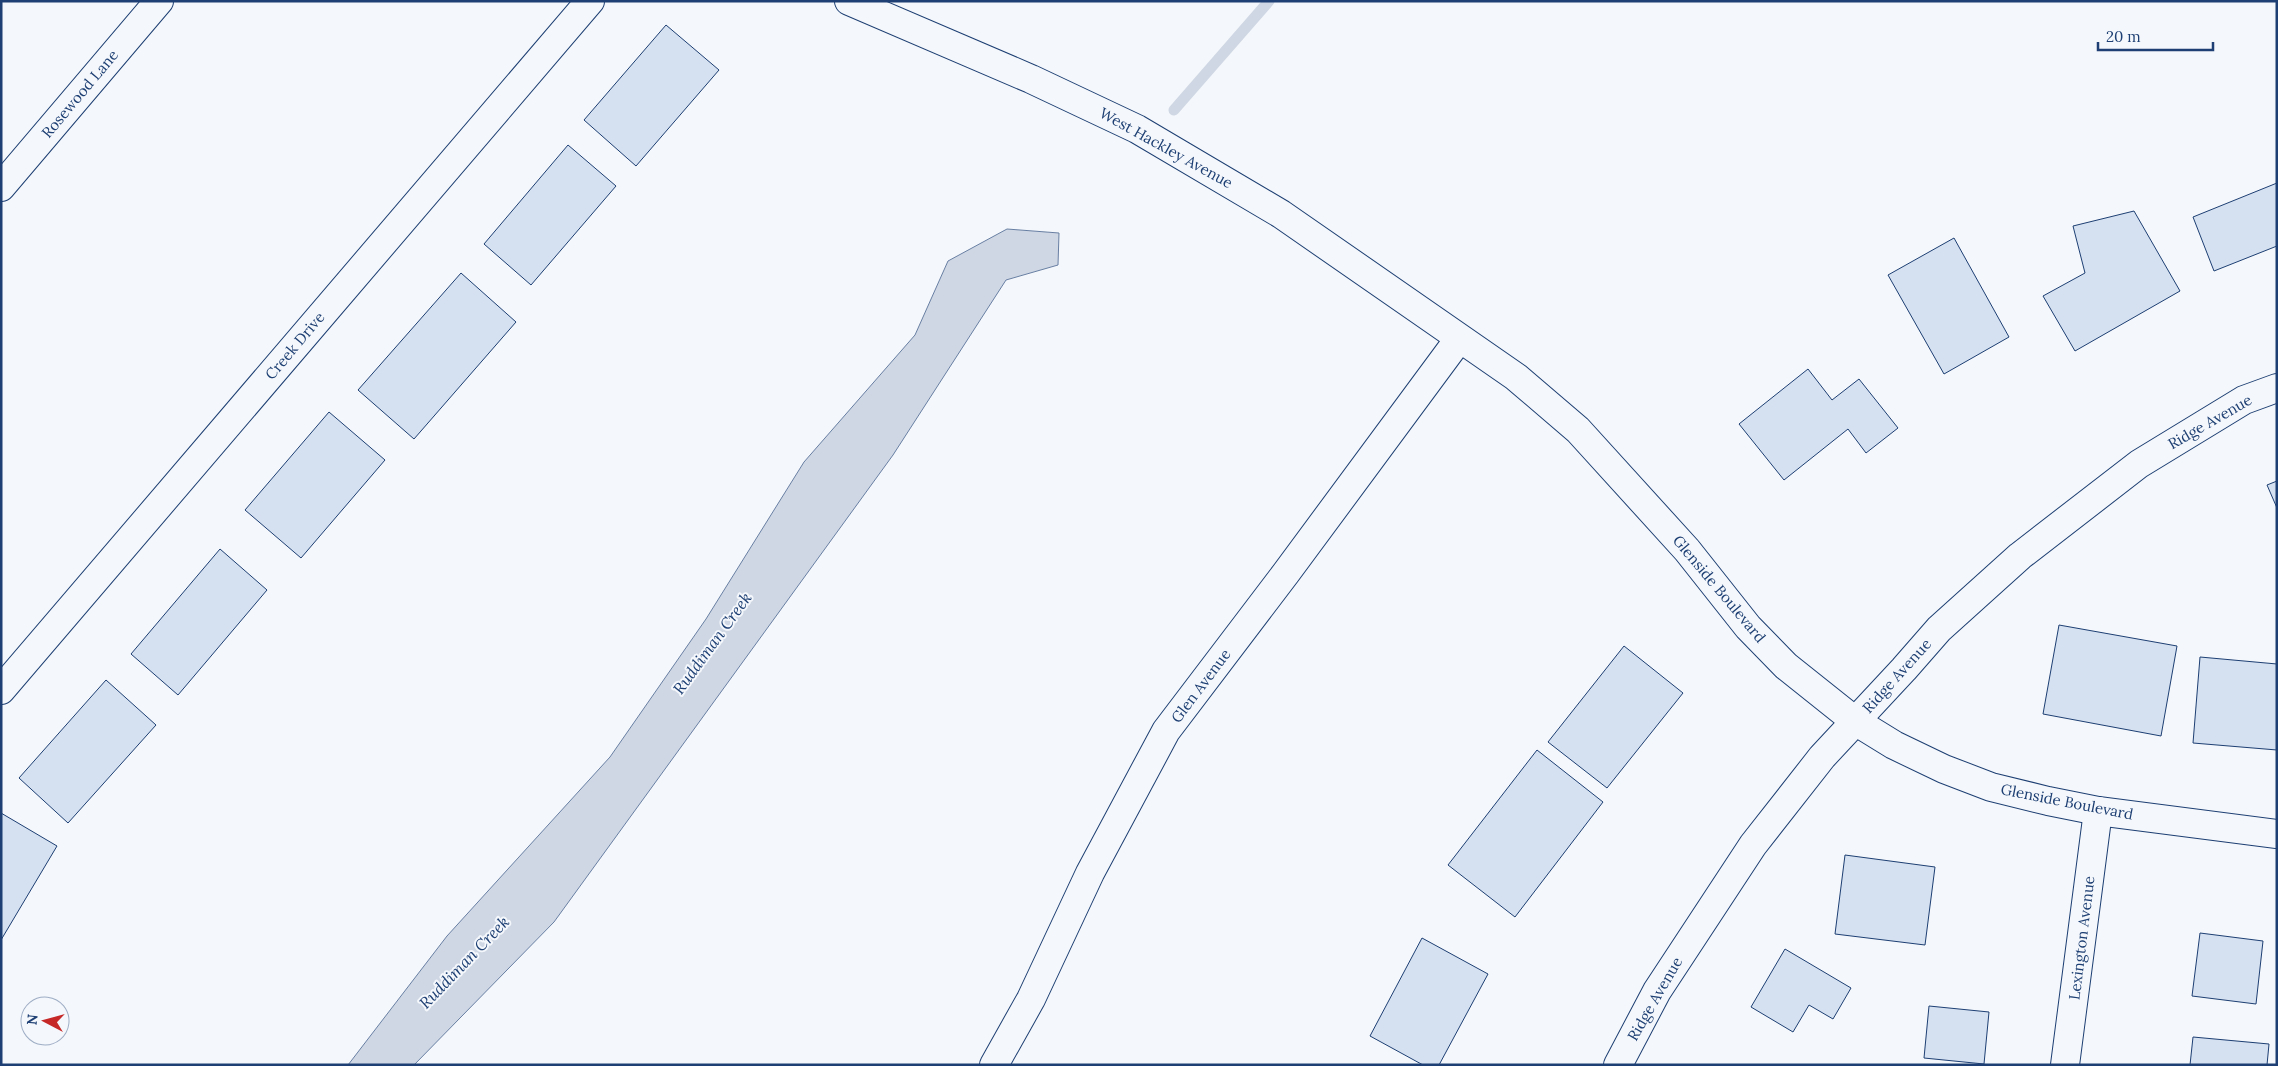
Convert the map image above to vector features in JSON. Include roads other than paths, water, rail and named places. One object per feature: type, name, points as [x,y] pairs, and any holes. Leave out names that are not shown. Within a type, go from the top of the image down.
[{"type":"street","name":"Rosewood Lane","points":[[1,187],[158,1]]},
{"type":"street","name":"Creek Drive","points":[[1,690],[590,1]]},
{"type":"street","name":"West Hackley Avenue","points":[[848,1],[1031,79],[1137,129],[1281,214],[1459,339]]},
{"type":"street","name":"Glenside Boulevard","points":[[1459,339],[1516,377],[1578,430],[1687,550],[1748,628],[1786,666],[1855,721],[1894,745],[1944,769],[1991,787],[2098,811],[2277,834]]},
{"type":"street","name":"Glen Avenue","points":[[994,1065],[1031,999],[1090,873],[1166,731],[1286,573],[1459,339]]},
{"type":"street","name":"Ridge Avenue","points":[[1618,1065],[1657,991],[1753,845],[1822,757],[1939,629],[2020,556],[2139,464],[2244,400],[2277,388]]},
{"type":"street","name":"Lexington Avenue","points":[[2065,1065],[2098,811]]},
{"type":"water","points":[[1007,229],[1059,233],[1058,265],[1006,280],[893,455],[554,922],[414,1065],[348,1065],[447,936],[610,757],[706,619],[804,462],[915,335],[948,261]]},
{"type":"waterway","name":"Ruddiman Creek","points":[[1174,110],[1269,1]]}]
